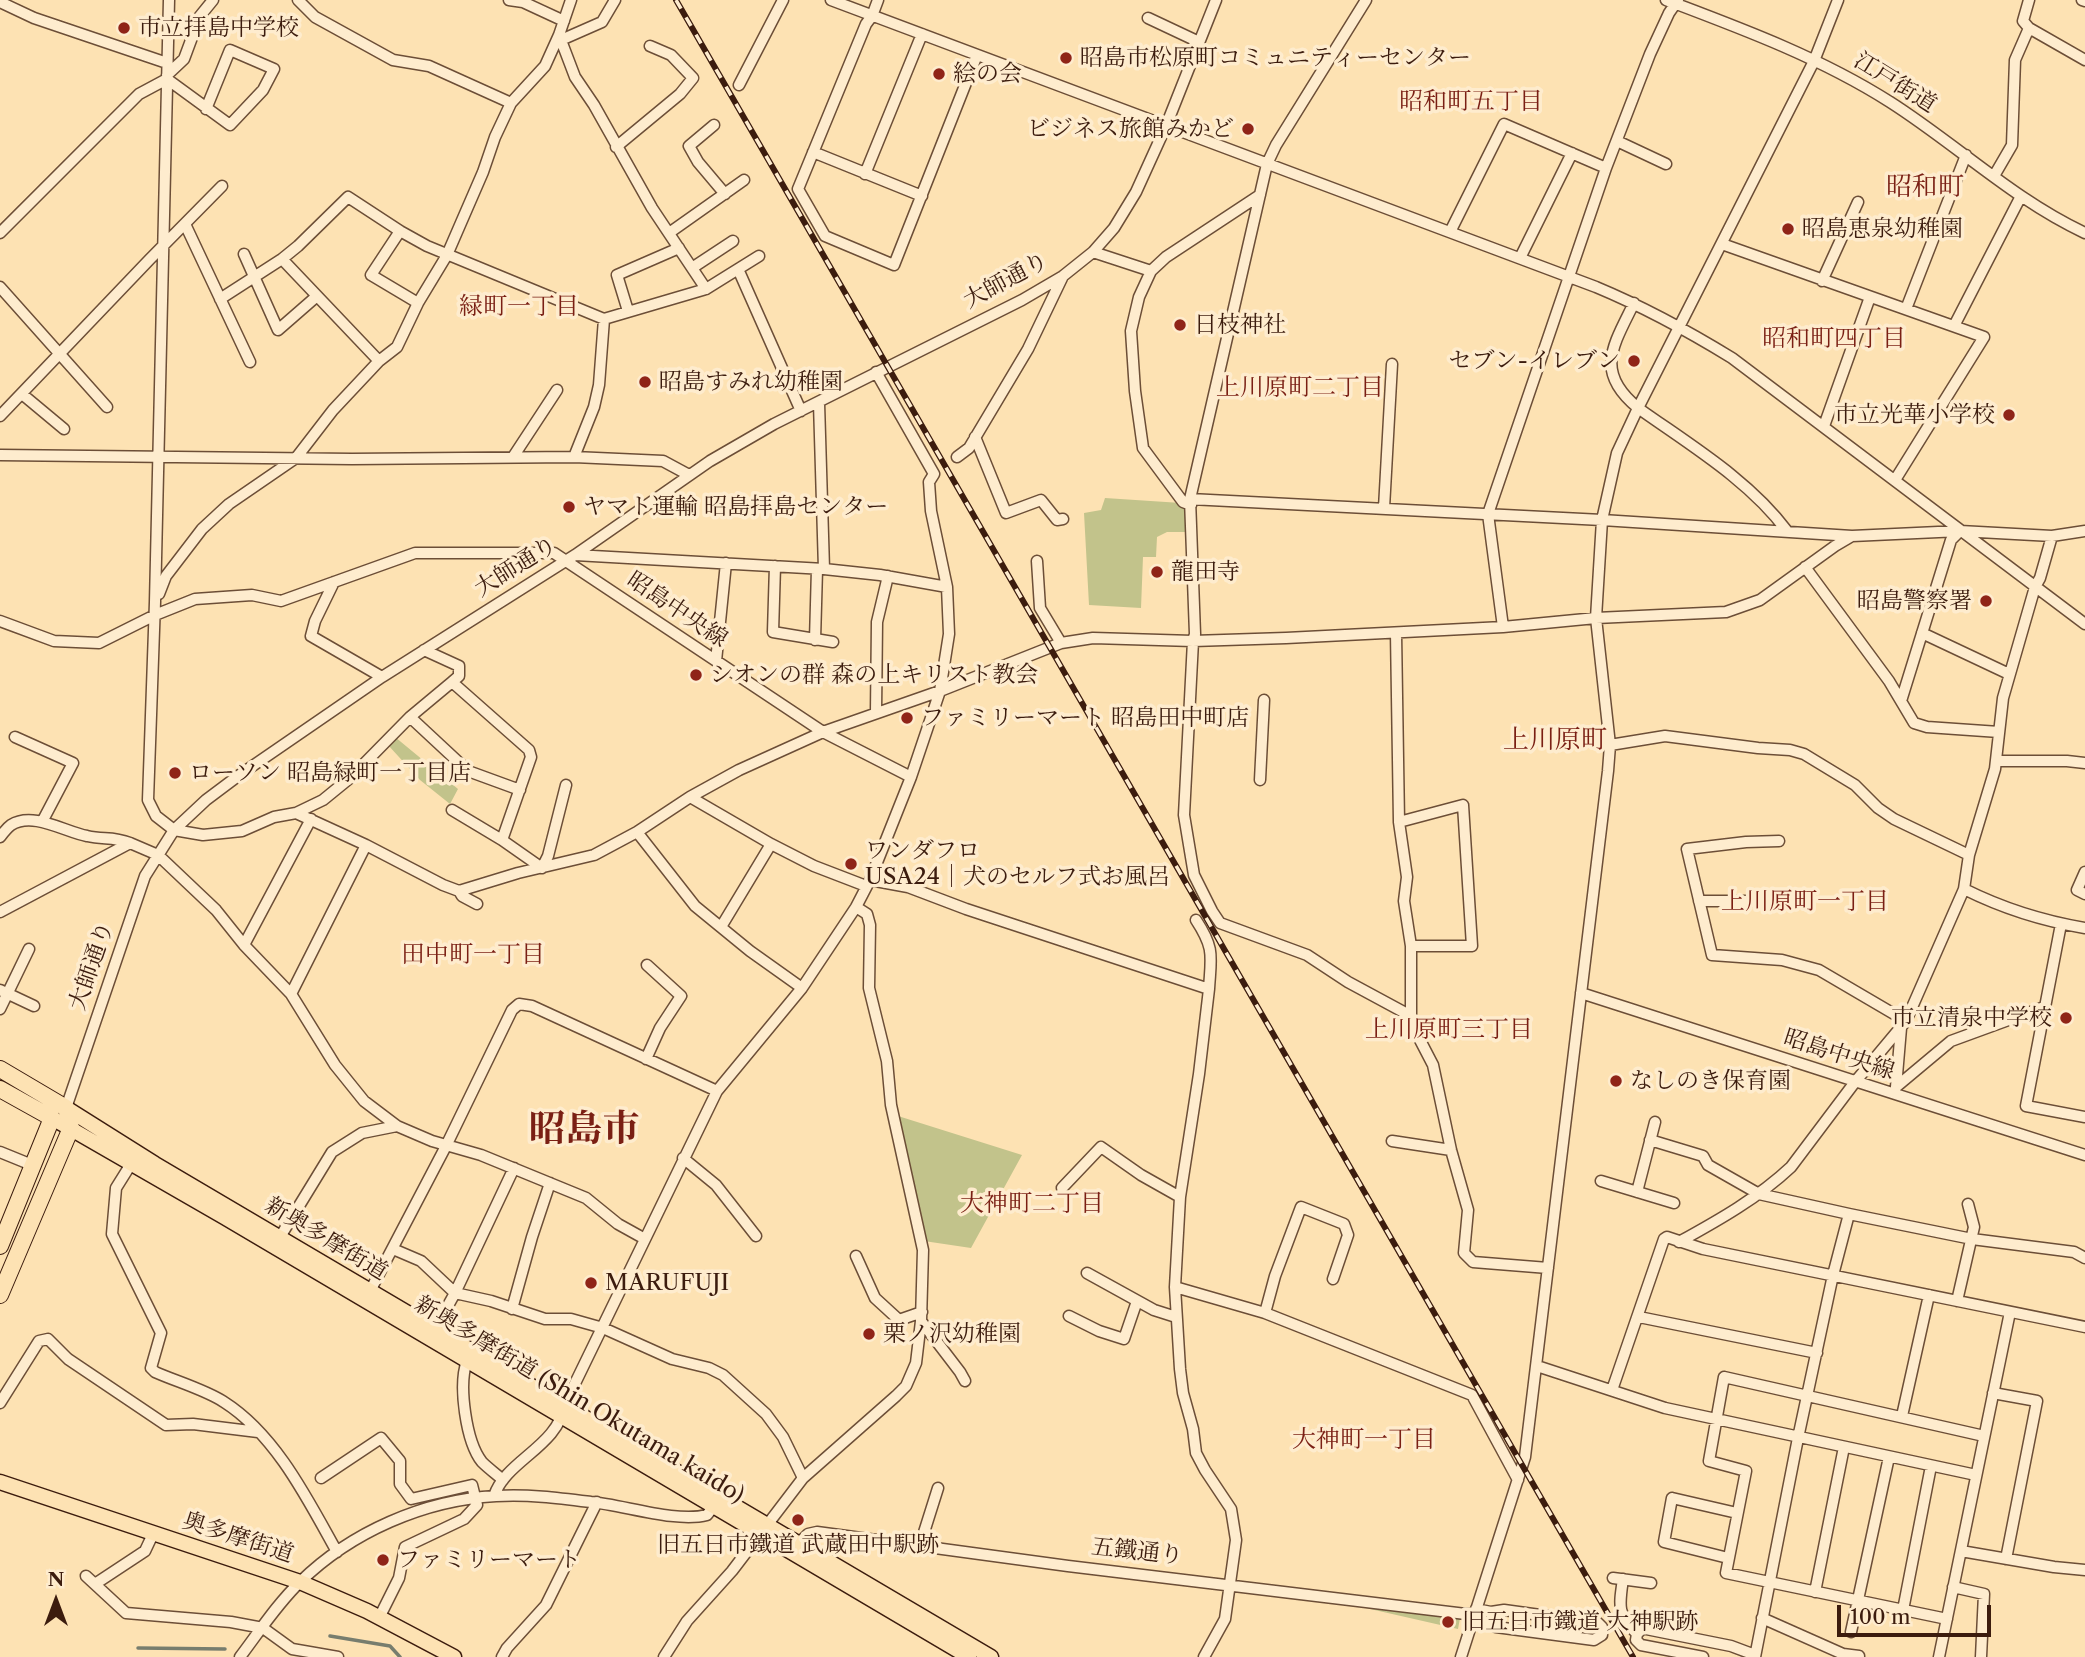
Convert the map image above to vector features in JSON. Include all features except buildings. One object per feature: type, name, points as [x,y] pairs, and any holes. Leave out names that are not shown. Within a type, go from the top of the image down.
[{"type":"highway","points":[[0,1069],[66,1108],[71,1128],[0,1295]]},
{"type":"highway","points":[[0,1088],[52,1118]]},
{"type":"highway","points":[[0,1246],[52,1118],[66,1108]]},
{"type":"main road","name":"新奥多摩街道","points":[[66,1108],[280,1237],[368,1296],[435,1329],[564,1411]]},
{"type":"main road","points":[[52,1118],[131,1164]]},
{"type":"main road","name":"新奥多摩街道 (Shin Okutama kaido)","points":[[131,1164],[368,1296],[467,1361],[564,1411],[764,1529],[969,1657]]},
{"type":"main road","name":"新奥多摩街道 (Shin Okutama kaido)","points":[[564,1411],[714,1506],[799,1543],[991,1657]]},
{"type":"main road","name":"奥多摩街道","points":[[0,1482],[300,1582],[353,1604],[433,1651],[454,1657]]},
{"type":"street","points":[[169,0],[155,615],[148,800],[156,816],[174,830],[203,835],[242,831],[274,817],[296,813],[323,800],[350,778],[410,717],[459,676],[459,666],[424,650]]},
{"type":"street","points":[[0,233],[139,94],[167,77],[184,59],[200,16],[213,0]]},
{"type":"street","points":[[298,0],[315,17],[393,60],[429,66],[512,103]]},
{"type":"street","points":[[509,0],[523,2],[564,22]]},
{"type":"street","points":[[155,602],[166,576],[202,529],[229,504],[296,458],[334,410],[379,361],[397,347],[418,303],[447,255],[495,137],[512,103],[545,66],[560,38],[571,0]]},
{"type":"street","points":[[560,38],[602,22],[615,0]]},
{"type":"street","points":[[739,85],[783,0]]},
{"type":"street","points":[[831,0],[1634,303],[1732,358],[2085,624]]},
{"type":"street","points":[[878,0],[797,189],[825,236],[894,265],[977,55]]},
{"type":"street","name":"大師通り","points":[[66,1108],[145,876],[174,830],[206,800],[238,776],[382,677],[570,558],[690,475],[774,424],[1022,300],[1063,276],[1093,252],[1114,228],[1136,192],[1166,126],[1216,0]]},
{"type":"street","points":[[1366,0],[1267,164],[1191,502],[1195,634],[1184,816],[1194,876],[1220,923],[1307,955],[1348,982],[1411,1016]]},
{"type":"street","points":[[1461,1657],[1525,1457],[1537,1366],[1610,745],[1596,618],[1602,520],[1617,453],[1814,61],[1838,0]]},
{"type":"street","points":[[2029,0],[2023,21],[2029,28],[2085,60]]},
{"type":"street","points":[[1503,627],[1488,514],[1567,276],[1606,168],[1673,1]]},
{"type":"street","name":"江戸街道","points":[[1673,1],[1814,61],[1891,103],[2021,196],[2085,233]]},
{"type":"street","points":[[0,2],[34,18],[167,63]]},
{"type":"street","points":[[1149,18],[1199,43]]},
{"type":"street","points":[[1994,176],[2012,145],[2015,60],[2029,28]]},
{"type":"street","points":[[865,174],[922,34]]},
{"type":"street","points":[[560,38],[575,77],[706,289]]},
{"type":"street","points":[[616,147],[680,94],[693,78],[671,55],[650,46]]},
{"type":"street","points":[[167,77],[206,109],[230,125],[263,90],[274,69],[230,50],[206,109]]},
{"type":"street","points":[[1450,232],[1504,124],[1606,168]]},
{"type":"street","points":[[714,125],[689,146],[698,162],[724,194]]},
{"type":"street","points":[[1617,141],[1666,164]]},
{"type":"street","points":[[813,152],[922,196]]},
{"type":"street","points":[[1520,258],[1572,153]]},
{"type":"street","points":[[1906,309],[1966,155]]},
{"type":"street","points":[[669,233],[744,180]]},
{"type":"street","points":[[0,416],[222,186]]},
{"type":"street","points":[[1260,195],[1166,257],[1151,271],[1139,297],[1131,331],[1135,391],[1143,448],[1183,502],[1384,508],[1852,536],[1960,531],[2052,536],[2085,531]]},
{"type":"street","points":[[1954,326],[2021,196]]},
{"type":"street","points":[[220,299],[282,259],[348,197],[400,231],[447,255],[604,319],[706,289],[759,256]]},
{"type":"street","points":[[1822,281],[1858,202]]},
{"type":"street","points":[[185,224],[250,362]]},
{"type":"street","points":[[400,231],[372,275],[418,303]]},
{"type":"street","points":[[692,268],[733,241]]},
{"type":"street","points":[[1722,244],[1984,337],[1895,480]]},
{"type":"street","points":[[628,311],[617,275],[679,248]]},
{"type":"street","points":[[1093,252],[1151,271]]},
{"type":"street","points":[[243,254],[278,330],[317,296]]},
{"type":"street","points":[[282,259],[379,361]]},
{"type":"street","points":[[738,269],[801,411]]},
{"type":"street","points":[[957,457],[975,438],[1028,349],[1063,276]]},
{"type":"street","points":[[0,288],[107,407]]},
{"type":"street","points":[[1824,426],[1870,297]]},
{"type":"street","points":[[1634,303],[1610,361],[1610,371],[1615,382],[1638,408],[1735,478],[1763,503],[1787,531]]},
{"type":"street","points":[[574,457],[594,407],[599,386],[604,319]]},
{"type":"street","points":[[1384,508],[1392,364]]},
{"type":"street","points":[[494,1496],[498,1485],[544,1441],[564,1411],[717,1091],[802,988],[856,907],[911,777],[940,691],[949,634],[947,587],[931,511],[929,482],[933,474],[876,372]]},
{"type":"street","points":[[513,457],[557,390]]},
{"type":"street","points":[[22,394],[64,429]]},
{"type":"street","points":[[815,640],[820,569],[820,403]]},
{"type":"street","points":[[975,438],[1006,513],[1041,500],[1057,520],[1063,519]]},
{"type":"street","points":[[0,455],[574,457],[663,461],[690,475]]},
{"type":"street","points":[[1901,701],[1951,540],[1960,531]]},
{"type":"street","points":[[296,813],[459,891],[518,873],[594,855],[739,770],[823,732],[940,691],[1061,643],[1093,638],[1193,641],[1396,633],[1596,618],[1726,612],[1760,600],[1852,536]]},
{"type":"street","points":[[2044,1007],[1951,1041],[1896,1087],[1904,1025],[1964,889],[1969,855],[1996,761],[2003,698],[2052,536]]},
{"type":"street","points":[[0,622],[54,641],[99,643],[155,615],[195,599],[252,595],[281,601],[415,553],[540,552],[570,558],[775,566],[888,576],[947,587]]},
{"type":"street","name":"昭島中央線","points":[[570,558],[716,661],[823,732],[911,777]]},
{"type":"street","points":[[1037,561],[1040,608],[1061,643]]},
{"type":"street","points":[[716,661],[726,564]]},
{"type":"street","points":[[775,566],[773,632],[833,642]]},
{"type":"street","points":[[1805,567],[1889,681],[1914,723],[1927,727],[1999,732]]},
{"type":"street","points":[[877,712],[877,622],[888,576]]},
{"type":"street","points":[[334,582],[315,621],[311,636],[382,677]]},
{"type":"street","points":[[1396,633],[1399,822],[1407,877],[1404,901],[1411,946],[1411,1016],[1433,1065],[1451,1150],[1468,1210],[1464,1253],[1473,1262],[1548,1268]]},
{"type":"street","points":[[1922,633],[2009,674]]},
{"type":"street","points":[[452,682],[529,750],[531,757],[502,840]]},
{"type":"street","points":[[1260,780],[1265,705]]},
{"type":"street","points":[[410,717],[468,771],[520,790]]},
{"type":"street","points":[[1610,745],[1665,736],[1790,750],[1804,754],[1855,785],[1878,808],[1894,819],[1969,855]]},
{"type":"street","points":[[15,737],[73,763],[42,822]]},
{"type":"street","points":[[1996,761],[2085,763]]},
{"type":"street","points":[[542,868],[548,856],[566,785]]},
{"type":"street","points":[[690,797],[814,866],[868,883],[908,887],[966,909],[1209,989]]},
{"type":"street","points":[[1399,822],[1463,805],[1472,946],[1411,946]]},
{"type":"street","points":[[452,810],[542,868]]},
{"type":"street","points":[[244,945],[311,819]]},
{"type":"street","points":[[0,837],[13,824],[42,822],[89,837],[116,838],[158,855],[216,910],[244,945],[291,995],[335,1065],[364,1101],[397,1126],[446,1146],[481,1155],[586,1198],[618,1224],[645,1240]]},
{"type":"street","points":[[637,832],[695,906],[802,988]]},
{"type":"street","points":[[1779,841],[1688,849],[1712,955],[1782,960],[1819,970],[1904,1025]]},
{"type":"street","points":[[0,912],[130,843]]},
{"type":"street","points":[[721,928],[771,844]]},
{"type":"street","points":[[291,995],[366,845]]},
{"type":"street","points":[[2085,872],[2077,890],[2085,894]]},
{"type":"street","points":[[1964,889],[1991,903],[2085,928]]},
{"type":"street","points":[[459,891],[462,896],[477,904]]},
{"type":"street","points":[[1699,901],[1783,901]]},
{"type":"street","points":[[664,1657],[687,1620],[732,1571],[803,1478],[906,1386],[916,1363],[922,1316],[923,1250],[891,1105],[887,1061],[869,988],[870,925],[867,914],[856,907]]},
{"type":"street","points":[[1196,920],[1212,950],[1199,1074],[1180,1197],[1176,1317],[1183,1393],[1193,1429],[1196,1453],[1231,1508],[1236,1540],[1225,1619],[1204,1657]]},
{"type":"street","points":[[2061,923],[2026,1106],[2085,1117]]},
{"type":"street","points":[[0,1009],[4,992],[29,949]]},
{"type":"street","points":[[646,1059],[660,1028],[681,996],[647,965]]},
{"type":"street","points":[[4,992],[34,1006]]},
{"type":"street","name":"昭島中央線","points":[[1581,993],[2085,1155]]},
{"type":"street","points":[[368,1296],[446,1146],[512,1010],[519,1004],[532,1006],[717,1091]]},
{"type":"street","points":[[1679,1242],[1739,1208],[1791,1167],[1855,1082],[1904,1025]]},
{"type":"street","points":[[1637,1192],[1655,1122]]},
{"type":"street","points":[[280,1237],[332,1152],[362,1133],[397,1126]]},
{"type":"street","points":[[1650,1140],[1703,1156],[1708,1166],[1759,1194],[1972,1239],[2074,1252],[2085,1258]]},
{"type":"street","points":[[1392,1141],[1451,1150]]},
{"type":"street","points":[[1062,1188],[1101,1147],[1141,1175],[1180,1197]]},
{"type":"street","points":[[0,1152],[32,1165]]},
{"type":"street","points":[[683,1158],[716,1185],[756,1236]]},
{"type":"street","points":[[131,1164],[116,1188],[112,1234],[161,1333],[151,1368],[155,1373],[223,1401],[258,1432],[299,1485],[337,1552]]},
{"type":"street","points":[[435,1329],[514,1168]]},
{"type":"street","points":[[1601,1181],[1674,1203]]},
{"type":"street","points":[[512,1309],[550,1183]]},
{"type":"street","points":[[1956,1301],[1974,1227],[1968,1204]]},
{"type":"street","points":[[1265,1313],[1275,1276],[1301,1207],[1344,1224],[1348,1235],[1333,1279]]},
{"type":"street","points":[[1703,1657],[1641,1645],[1636,1640],[1637,1634],[1646,1629],[1731,1646],[1755,1656],[1807,1395],[1849,1214]]},
{"type":"street","points":[[1612,1390],[1664,1239],[1669,1237],[1703,1249],[2085,1328]]},
{"type":"street","points":[[393,1248],[421,1261],[455,1293],[491,1301],[545,1319],[571,1319],[603,1328],[672,1359],[709,1368],[723,1375],[750,1398],[777,1428],[803,1478]]},
{"type":"street","points":[[856,1255],[875,1298],[900,1320],[922,1316]]},
{"type":"street","points":[[1087,1273],[1154,1310],[1176,1317]]},
{"type":"street","points":[[1175,1287],[1265,1313],[1472,1395],[1518,1480]]},
{"type":"street","points":[[1902,1416],[1929,1295]]},
{"type":"street","points":[[1069,1316],[1099,1331],[1124,1339],[1137,1301]]},
{"type":"street","points":[[1939,1657],[2010,1312]]},
{"type":"street","points":[[922,1316],[965,1381]]},
{"type":"street","points":[[1639,1317],[1816,1353]]},
{"type":"street","points":[[0,1403],[39,1340],[48,1339],[68,1359],[166,1425],[193,1424],[258,1432]]},
{"type":"street","points":[[467,1361],[463,1372],[462,1391],[472,1441],[481,1461],[503,1480]]},
{"type":"street","points":[[1537,1366],[1665,1408],[1976,1475]]},
{"type":"street","points":[[1947,1619],[1726,1573],[1746,1471],[1709,1461],[1724,1377],[1984,1436]]},
{"type":"street","points":[[1993,1393],[2037,1401],[2006,1559]]},
{"type":"street","points":[[321,1478],[381,1438],[400,1461],[400,1484],[411,1499],[472,1485],[477,1505],[464,1519],[405,1547],[399,1578],[379,1618]]},
{"type":"street","points":[[1815,1592],[1844,1447]]},
{"type":"street","points":[[1851,1632],[1889,1457]]},
{"type":"street","points":[[1903,1610],[1931,1466]]},
{"type":"street","points":[[920,1545],[938,1488]]},
{"type":"street","points":[[240,1657],[300,1582],[337,1552],[366,1534],[411,1513],[451,1502],[494,1496],[536,1496],[597,1502],[697,1517],[707,1515],[714,1506]]},
{"type":"street","points":[[1728,1558],[1664,1542],[1672,1499],[1737,1513]]},
{"type":"street","points":[[502,1657],[546,1605],[597,1502]]},
{"type":"street","name":"五鐵通り","points":[[799,1543],[808,1534],[817,1532],[1068,1566],[1474,1615]]},
{"type":"street","points":[[95,1584],[145,1551],[153,1534]]},
{"type":"street","points":[[1961,1551],[2085,1570]]},
{"type":"street","points":[[86,1576],[126,1613],[231,1622],[262,1628],[292,1649],[338,1657]]},
{"type":"street","points":[[1637,1634],[1621,1614],[1618,1578],[1651,1583]]},
{"type":"street","points":[[1953,1587],[1984,1594],[1981,1657]]},
{"type":"street","points":[[1504,1610],[1598,1623],[1602,1627],[1602,1635],[1594,1640],[1496,1627],[1474,1615],[1504,1610]]},
{"type":"street","points":[[1762,1618],[1843,1654],[1859,1657]]},
{"type":"green space","points":[[1105,498],[1181,503],[1189,510],[1188,532],[1167,532],[1157,537],[1156,557],[1143,557],[1141,608],[1089,605],[1084,513],[1101,510]]},
{"type":"green space","points":[[395,737],[458,789],[450,804],[420,780],[388,745]]},
{"type":"green space","points":[[898,1116],[1022,1155],[971,1248],[924,1241]]},
{"type":"green space","points":[[1357,1606],[1460,1618],[1458,1629]]},
{"type":"waterway","points":[[330,1636],[390,1646],[400,1657]]},
{"type":"waterway","points":[[138,1648],[225,1649]]},
{"type":"railway","points":[[676,0],[1633,1657]]},
{"type":"place","name":"市立拝島中学校","points":[[124,28]]},
{"type":"place","name":"昭島市松原町コミュニティーセンター","points":[[1066,58]]},
{"type":"place","name":"絵の会","points":[[939,74]]},
{"type":"place","name":"ビジネス旅館みかど","points":[[1248,129]]},
{"type":"place","name":"昭島恵泉幼稚園","points":[[1788,229]]},
{"type":"place","name":"日枝神社","points":[[1180,325]]},
{"type":"place","name":"セブン-イレブン","points":[[1634,361]]},
{"type":"place","name":"昭島すみれ幼稚園","points":[[645,382]]},
{"type":"place","name":"市立光華小学校","points":[[2009,415]]},
{"type":"place","name":"ヤマト運輸 昭島拝島センター","points":[[569,507]]},
{"type":"place","name":"龍田寺","points":[[1157,572]]},
{"type":"place","name":"昭島警察署","points":[[1986,601]]},
{"type":"place","name":"シオンの群 森の上キリスト教会","points":[[696,675]]},
{"type":"place","name":"ファミリーマート 昭島田中町店","points":[[907,718]]},
{"type":"place","name":"ローソン 昭島緑町一丁目店","points":[[175,773]]},
{"type":"place","name":"ワンダフロ USA24｜犬のセルフ式お風呂","points":[[851,864]]},
{"type":"place","name":"市立清泉中学校","points":[[2066,1018]]},
{"type":"place","name":"なしのき保育園","points":[[1616,1081]]},
{"type":"place","name":"MARUFUJI","points":[[591,1283]]},
{"type":"place","name":"栗ノ沢幼稚園","points":[[869,1334]]},
{"type":"place","name":"旧五日市鐵道 武蔵田中駅跡","points":[[798,1520]]},
{"type":"place","name":"ファミリーマート","points":[[383,1560]]},
{"type":"place","name":"旧五日市鐵道 大神駅跡","points":[[1448,1622]]},
{"type":"district","name":"昭和町五丁目","points":[[1471,102]]},
{"type":"district","name":"昭和町","points":[[1925,187]]},
{"type":"district","name":"緑町一丁目","points":[[519,307]]},
{"type":"district","name":"昭和町四丁目","points":[[1834,339]]},
{"type":"district","name":"上川原町二丁目","points":[[1300,388]]},
{"type":"district","name":"上川原町","points":[[1555,740]]},
{"type":"district","name":"上川原町一丁目","points":[[1805,902]]},
{"type":"district","name":"田中町一丁目","points":[[473,955]]},
{"type":"district","name":"上川原町三丁目","points":[[1449,1030]]},
{"type":"district","name":"昭島市","points":[[584,1130]]},
{"type":"district","name":"大神町二丁目","points":[[1032,1204]]},
{"type":"district","name":"大神町一丁目","points":[[1364,1440]]}]
